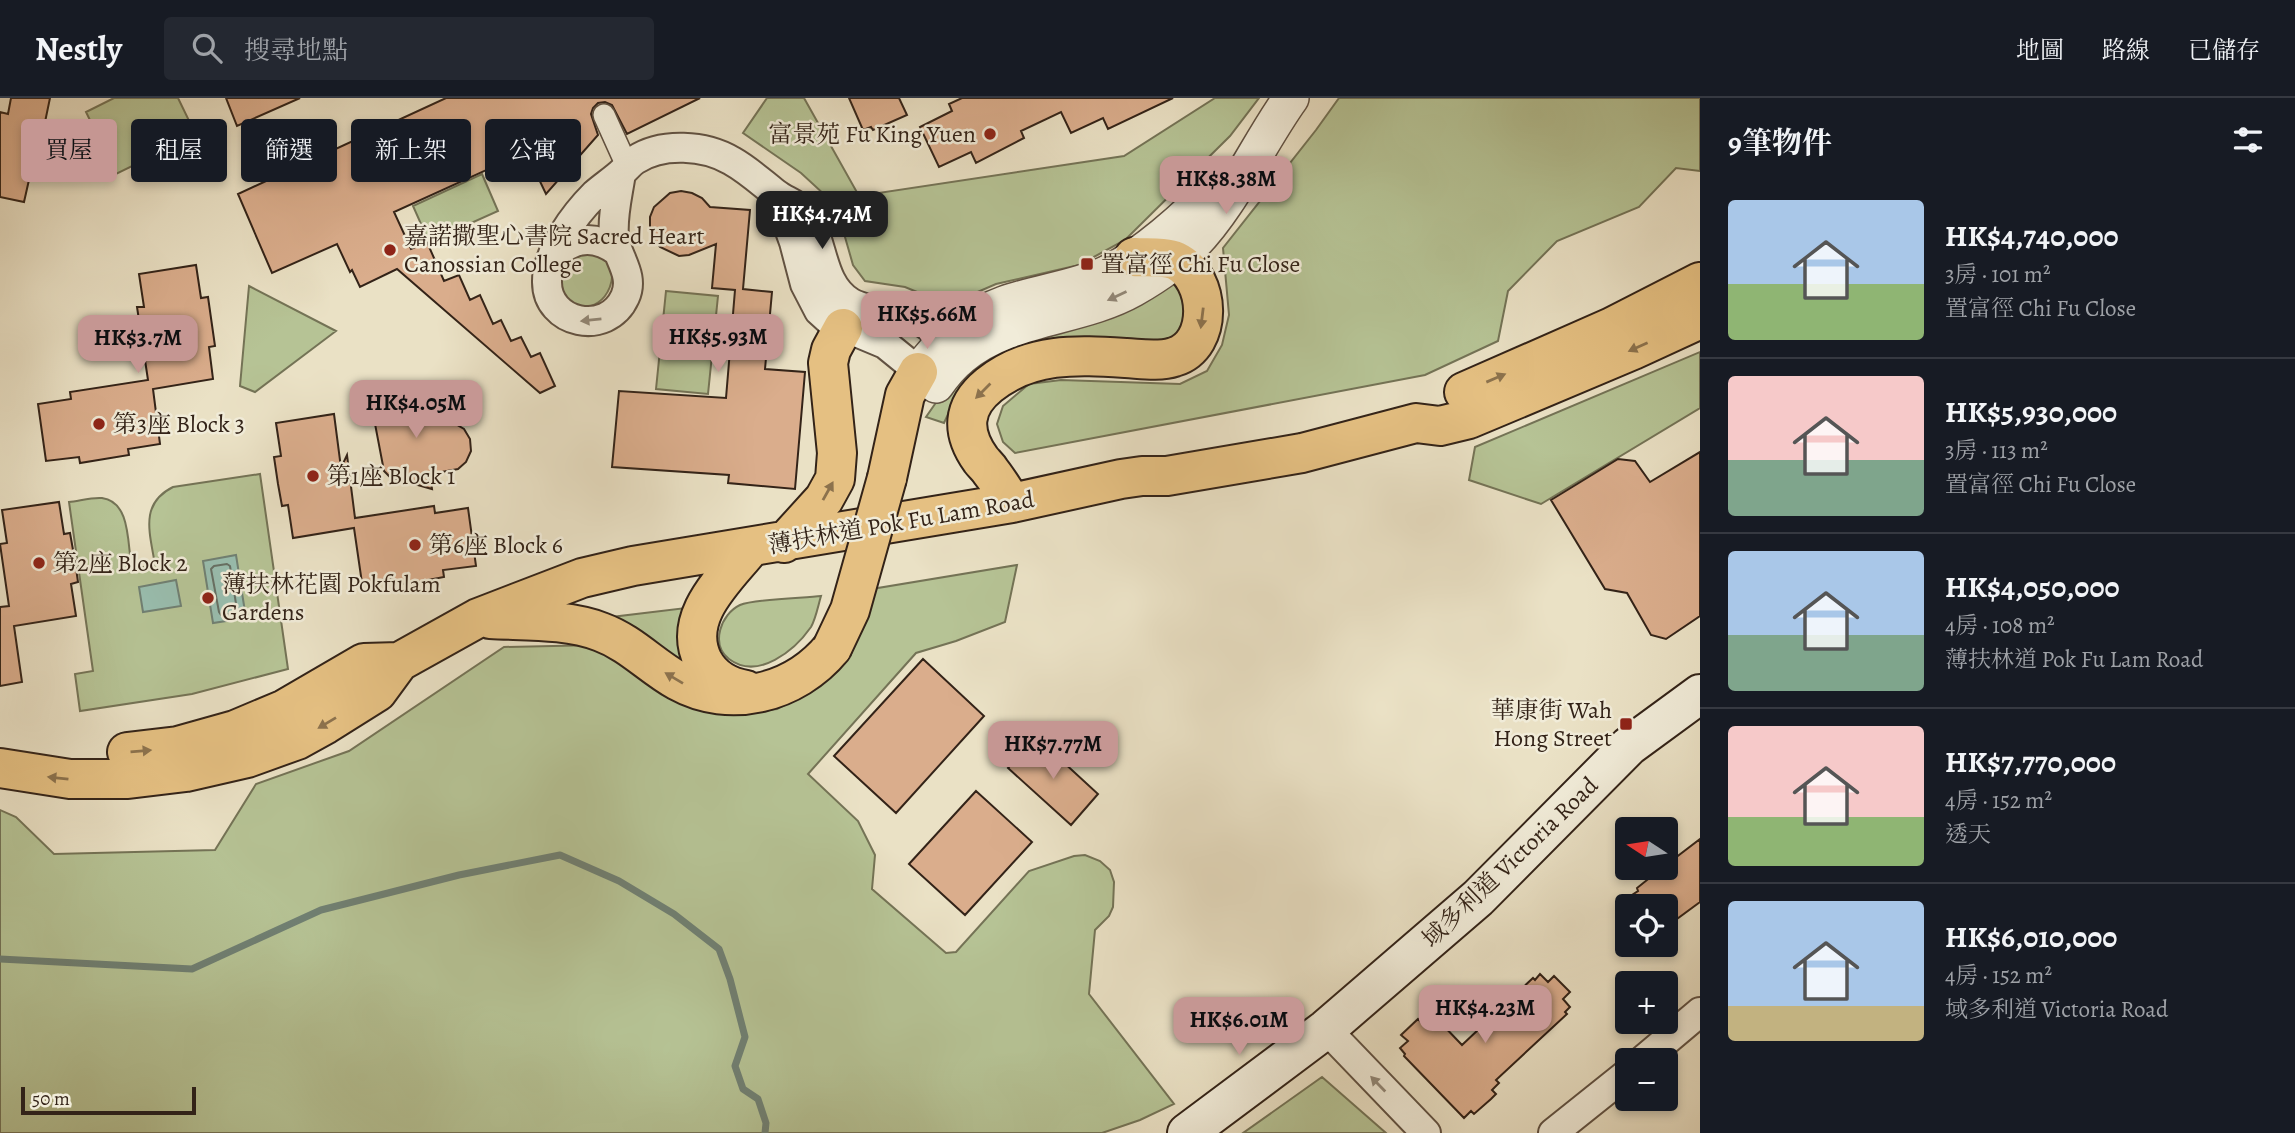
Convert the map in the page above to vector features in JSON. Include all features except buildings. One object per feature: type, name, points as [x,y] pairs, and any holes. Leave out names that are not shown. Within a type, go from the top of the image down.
[{"type":"main road","points":[[1012,503],[968,437],[967,415],[985,388],[1025,364],[1040,360],[1071,355],[1163,359],[1182,354],[1190,348],[1200,329],[1203,303],[1193,277],[1175,260],[1134,257]]},
{"type":"main road","name":"薄扶林道 Pok Fu Lam Road","points":[[1416,423],[1433,405],[1612,327],[1700,282]]},
{"type":"main road","points":[[762,692],[735,688],[715,676],[703,660],[697,643],[698,625],[706,604],[767,545],[824,499],[835,479],[836,453],[828,363],[831,350],[856,319]]},
{"type":"main road","name":"薄扶林道 Pok Fu Lam Road","points":[[0,768],[70,779],[128,779],[186,772],[247,758],[297,740],[377,692],[398,662],[478,618],[582,578],[668,560],[1012,503],[1121,479],[1167,476],[1302,453],[1416,423],[1440,426],[1469,419],[1700,319]]},
{"type":"main road","points":[[478,618],[594,629],[626,643],[669,676],[694,689],[726,696],[762,692],[799,678],[823,660],[832,648],[850,610],[887,478],[905,395],[927,378]]},
{"type":"main road","name":"薄扶林道 Pok Fu Lam Road","points":[[0,742],[61,752],[90,753],[121,753],[178,746],[261,720],[364,663],[398,662]]},
{"type":"main road","name":"域多利道 Victoria Road","points":[[1187,1133],[1326,1029],[1478,898],[1629,746],[1700,694]]},
{"type":"street","points":[[856,319],[927,378],[981,314],[1002,304],[1106,274],[1134,257],[1196,206],[1281,112]]},
{"type":"street","points":[[954,348],[983,343],[1016,328],[1120,295],[1175,260],[1203,232],[1281,112]]},
{"type":"street","points":[[604,115],[624,170],[614,224],[617,251],[627,272],[628,285],[617,309],[607,317],[581,322],[569,318],[558,310],[550,299],[547,274],[559,242],[580,211],[601,189],[624,170],[649,153],[666,148],[691,148],[730,159],[777,195],[808,291],[819,311],[830,321],[856,319],[886,309],[922,320],[954,348]]},
{"type":"street","points":[[551,260],[560,249],[587,239],[601,242],[617,251]]},
{"type":"street","points":[[1657,1048],[1700,1012]]},
{"type":"street","points":[[1326,1029],[1426,1133]]},
{"type":"street","points":[[1553,1133],[1615,1083]]},
{"type":"shaded area","points":[[114,98],[178,98],[188,119],[131,119],[131,167],[117,174],[117,119],[89,119],[86,112]]},
{"type":"shaded area","points":[[767,98],[804,98],[859,196],[1124,156],[1215,98],[1259,98],[1230,136],[1125,240],[1079,265],[996,284],[950,304],[905,287],[865,281],[853,265],[843,230],[826,196],[801,173],[743,133]]},
{"type":"shaded area","points":[[1339,98],[1700,98],[1700,171],[1676,168],[1639,207],[1557,241],[1508,291],[1498,341],[1425,375],[1015,453],[1003,442],[997,424],[1003,406],[1029,384],[1061,380],[1180,384],[1207,371],[1222,345],[1229,315],[1223,248]]},
{"type":"shaded area","points":[[482,174],[498,211],[429,242],[413,206],[465,182],[471,182],[471,179]]},
{"type":"shaded area","points":[[573,251],[600,255],[611,269],[610,287],[598,303],[579,306],[563,299],[558,264]]},
{"type":"shaded area","points":[[1173,270],[1186,312],[1180,332],[1167,344],[1047,339],[1008,354],[954,401],[944,423],[926,417],[968,363]]},
{"type":"shaded area","points":[[249,286],[336,331],[255,392],[240,386]]},
{"type":"shaded area","points":[[666,291],[718,296],[708,394],[656,389]]},
{"type":"shaded area","points":[[1700,352],[1700,408],[1541,504],[1469,480],[1475,447]]},
{"type":"shaded area","points":[[260,474],[288,669],[192,694],[80,711],[75,674],[93,671],[69,502],[102,498],[112,501],[119,508],[126,527],[132,569],[155,565],[149,520],[155,502],[162,494],[173,487]]},
{"type":"shaded area","points":[[1017,565],[1005,622],[916,653],[808,774],[858,821],[875,855],[872,889],[946,953],[956,952],[1029,871],[1085,855],[1100,861],[1110,870],[1114,882],[1113,907],[1109,916],[1095,930],[1089,994],[1174,1104],[1140,1120],[1102,1133],[0,1133],[0,810],[16,817],[54,854],[215,850],[256,784],[349,751],[504,647],[598,645],[687,703],[732,715],[777,709],[813,690],[872,589]]},
{"type":"shaded area","points":[[821,596],[811,627],[796,645],[775,660],[752,667],[740,665],[723,653],[720,630],[733,609],[747,603],[767,600]]},
{"type":"shaded area","points":[[694,607],[707,683],[595,619]]},
{"type":"shaded area","points":[[1322,1077],[1386,1133],[1243,1133]]},
{"type":"water","points":[[236,555],[246,618],[213,623],[203,561]]},
{"type":"water","points":[[176,580],[181,606],[143,612],[139,587]]},
{"type":"waterway","points":[[0,959],[192,969],[321,910],[459,875],[560,855],[619,881],[674,914],[719,949],[745,1037],[735,1066],[743,1089],[758,1099],[766,1123],[765,1133]]},
{"type":"place","name":"富景苑 Fu King Yuen","points":[[990,134]]},
{"type":"place","name":"嘉諾撒聖心書院 Sacred Heart Canossian College","points":[[390,250]]},
{"type":"place","name":"置富徑 Chi Fu Close","points":[[1087,264]]},
{"type":"place","name":"第3座 Block 3","points":[[99,424]]},
{"type":"place","name":"第1座 Block 1","points":[[313,476]]},
{"type":"place","name":"第6座 Block 6","points":[[415,545]]},
{"type":"place","name":"第2座 Block 2","points":[[39,563]]},
{"type":"place","name":"薄扶林花園 Pokfulam Gardens","points":[[208,598]]},
{"type":"place","name":"華康街 Wah Hong Street","points":[[1626,724]]}]
